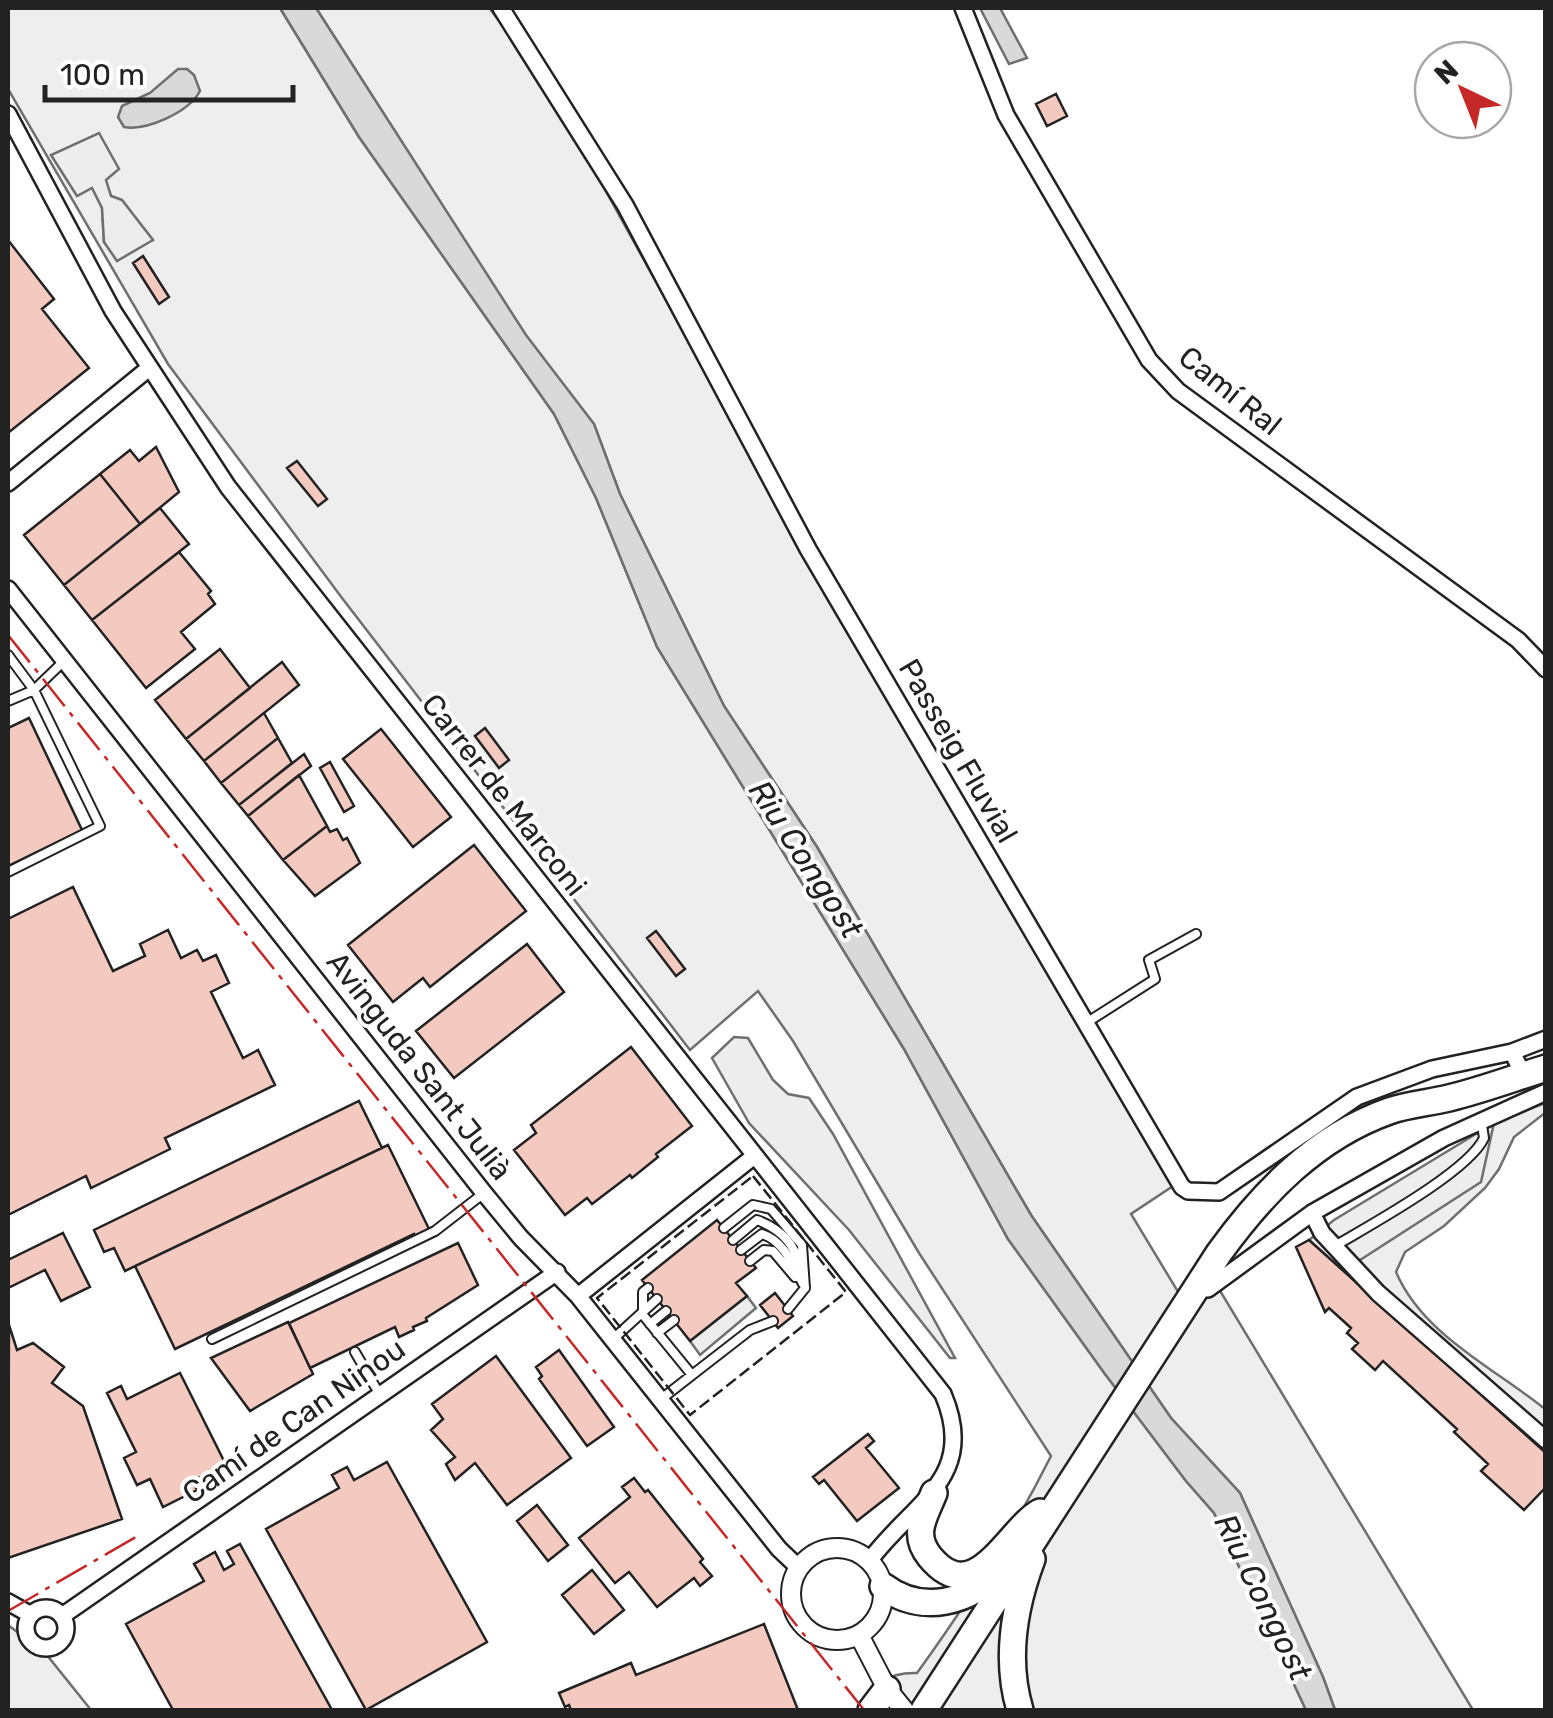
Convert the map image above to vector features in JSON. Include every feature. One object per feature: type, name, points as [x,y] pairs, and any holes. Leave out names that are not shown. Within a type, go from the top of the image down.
[{"type":"highway","points":[[929,1704],[1246,1215],[1314,1150],[1351,1128],[1515,1059],[1546,1055]]},
{"type":"highway","points":[[1425,1100],[1445,1100],[1546,1068]]},
{"type":"highway","points":[[934,1493],[919,1529],[925,1550],[945,1572],[980,1570],[1010,1544]]},
{"type":"highway","points":[[883,1586],[919,1604],[964,1596],[1003,1564],[1010,1544],[1026,1520],[1052,1511]]},
{"type":"highway","points":[[1020,1710],[1014,1690],[1015,1617],[1052,1511]]},
{"type":"highway","points":[[871,1710],[887,1689]]},
{"type":"street","name":"Passeig Fluvial","points":[[501,8],[625,205],[808,549],[1182,1186],[1188,1191],[1219,1192],[1356,1097],[1432,1068],[1515,1059]]},
{"type":"street","name":"Camí Ral","points":[[963,8],[1006,115],[1149,360],[1178,391],[1518,640],[1546,669]]},
{"type":"street","name":"Carrer de Marconi","points":[[8,114],[113,311],[228,487],[943,1394],[950,1411],[952,1445],[949,1462],[934,1493]]},
{"type":"street","points":[[8,483],[148,369]]},
{"type":"street","name":"Avinguda Sant Julià","points":[[8,589],[521,1238],[578,1296],[779,1550],[799,1568]]},
{"type":"street","points":[[1515,1059],[1546,1039]]},
{"type":"street","points":[[1208,1289],[1312,1212],[1480,1119],[1546,1092]]},
{"type":"street","points":[[578,1296],[753,1156]]},
{"type":"street","points":[[1312,1212],[1334,1247],[1427,1339],[1546,1440]]},
{"type":"street","name":"Camí de Can Ninou","points":[[62,1616],[557,1272]]},
{"type":"street","points":[[870,1560],[886,1538],[934,1493]]},
{"type":"street","points":[[838,1547],[870,1560],[883,1586],[876,1619],[858,1635],[832,1640],[808,1629],[793,1607],[791,1594],[799,1568],[816,1553],[838,1547]]},
{"type":"street","points":[[8,1602],[32,1615]]},
{"type":"street","points":[[47,1608],[62,1616],[66,1628],[62,1640],[46,1648],[30,1638],[26,1626],[32,1615],[47,1608]]},
{"type":"street","points":[[858,1635],[887,1689],[904,1710]]},
{"type":"lane","points":[[8,655],[34,690],[100,826],[8,872]]},
{"type":"lane","points":[[8,701],[34,690],[65,660]]},
{"type":"lane","points":[[1086,1023],[1154,979],[1149,960],[1196,934]]},
{"type":"lane","points":[[1334,1247],[1471,1156],[1484,1138],[1480,1119]]},
{"type":"lane","points":[[212,1338],[435,1231],[484,1192]]},
{"type":"lane","points":[[724,1228],[753,1206],[771,1209],[802,1244],[805,1288],[788,1309]]},
{"type":"lane","points":[[733,1240],[757,1220],[774,1226],[796,1250],[805,1288]]},
{"type":"lane","points":[[741,1250],[762,1234],[772,1238],[788,1256],[805,1288]]},
{"type":"lane","points":[[750,1261],[764,1250],[773,1251],[805,1288]]},
{"type":"lane","points":[[648,1288],[643,1292],[642,1315],[692,1375]]},
{"type":"lane","points":[[612,1340],[657,1299]]},
{"type":"lane","points":[[650,1324],[666,1311]]},
{"type":"lane","points":[[657,1333],[674,1320]]},
{"type":"lane","points":[[660,1400],[750,1330],[773,1322]]},
{"type":"lane","points":[[355,1352],[380,1394]]},
{"type":"shaded area","points":[[8,8],[280,8],[359,137],[554,414],[596,498],[657,647],[904,1049],[1008,1239],[1105,1374],[1214,1513],[1306,1710],[858,1710],[882,1682],[897,1675],[917,1673],[989,1567],[1051,1456],[919,1253],[793,1041],[758,991],[690,1050],[342,598],[168,364],[8,89]],"holes":[[[105,180],[111,196],[122,200],[152,240],[104,242],[102,208],[92,187]]]},
{"type":"shaded area","points":[[316,8],[489,8],[505,28],[603,186],[697,356],[1176,1184],[1131,1214],[1189,1310],[1219,1289],[1473,1710],[1335,1710],[1240,1493],[1171,1418],[1031,1215],[817,847],[724,706],[620,494],[594,424],[526,336]]},
{"type":"shaded area","points":[[99,133],[119,169],[106,180],[111,196],[122,200],[153,240],[117,261],[104,242],[102,208],[92,188],[77,196],[51,155]]},
{"type":"shaded area","points":[[734,1037],[748,1038],[773,1080],[788,1094],[809,1098],[833,1134],[955,1358],[950,1358],[849,1230],[749,1123],[712,1058]]},
{"type":"shaded area","points":[[1545,1103],[1545,1113],[1514,1137],[1485,1188],[1444,1226],[1405,1252],[1396,1272],[1408,1294],[1442,1332],[1545,1409],[1545,1453],[1343,1271],[1361,1259],[1494,1123]]},
{"type":"shaded area","points":[[1494,1123],[1481,1182],[1343,1271],[1309,1240],[1334,1220]]},
{"type":"shaded area","points":[[747,1296],[756,1308],[700,1355],[690,1341]]},
{"type":"shaded area","points":[[8,1625],[46,1654],[91,1710],[8,1710]]},
{"type":"water","name":"Riu Congost","points":[[280,8],[316,8],[526,335],[594,424],[620,494],[724,706],[817,847],[1031,1215],[1171,1418],[1240,1493],[1335,1710],[1306,1710],[1214,1513],[1105,1374],[1008,1239],[904,1049],[657,647],[596,498],[554,414],[359,137]]},
{"type":"water","points":[[980,8],[1000,8],[1027,58],[1009,64]]},
{"type":"water","points":[[178,69],[187,69],[194,75],[200,91],[195,99],[155,123],[124,127],[118,117],[122,106],[150,93]]},
{"type":"building","points":[[1056,94],[1067,116],[1047,126],[1036,104]]},
{"type":"building","points":[[8,240],[54,299],[42,309],[89,368],[8,433]]},
{"type":"building","points":[[143,256],[169,297],[159,304],[133,263]]},
{"type":"building","points":[[156,447],[179,492],[140,524],[100,474],[130,450],[139,461]]},
{"type":"building","points":[[297,461],[327,499],[318,506],[287,468]]},
{"type":"building","points":[[100,474],[140,524],[64,585],[24,535]]},
{"type":"building","points":[[160,508],[189,544],[92,620],[64,585]]},
{"type":"building","points":[[179,552],[211,591],[208,594],[215,604],[181,632],[195,649],[146,688],[92,620]]},
{"type":"building","points":[[220,649],[250,688],[186,739],[155,700]]},
{"type":"building","points":[[282,662],[299,685],[204,761],[186,739]]},
{"type":"building","points":[[264,713],[278,738],[221,783],[204,761]]},
{"type":"building","points":[[29,718],[82,830],[8,866],[8,728]]},
{"type":"building","points":[[485,728],[509,760],[499,768],[475,736]]},
{"type":"building","points":[[381,729],[451,817],[413,847],[343,759]]},
{"type":"building","points":[[278,738],[292,763],[239,805],[221,783]]},
{"type":"building","points":[[304,754],[311,766],[248,816],[239,805]]},
{"type":"building","points":[[330,762],[354,806],[344,812],[320,768]]},
{"type":"building","points":[[299,775],[327,826],[283,860],[248,816]]},
{"type":"building","points":[[327,826],[330,832],[337,829],[343,840],[347,838],[360,863],[315,896],[283,860]]},
{"type":"building","points":[[474,845],[526,911],[430,987],[423,978],[393,1002],[348,945]]},
{"type":"building","points":[[73,887],[113,971],[145,956],[140,944],[168,930],[181,958],[197,950],[203,961],[216,955],[229,983],[211,992],[243,1058],[258,1050],[275,1085],[165,1138],[170,1149],[91,1188],[86,1176],[8,1215],[8,919]]},
{"type":"building","points":[[656,931],[685,969],[676,976],[647,938]]},
{"type":"building","points":[[527,944],[564,992],[454,1078],[416,1031]]},
{"type":"building","points":[[631,1047],[692,1126],[632,1178],[630,1175],[592,1204],[587,1198],[565,1215],[514,1150],[536,1133],[531,1125]]},
{"type":"building","points":[[359,1101],[382,1148],[125,1271],[114,1248],[104,1252],[94,1230]]},
{"type":"building","points":[[388,1145],[431,1233],[416,1239],[414,1234],[175,1349],[135,1266]]},
{"type":"building","points":[[717,1220],[756,1268],[736,1283],[747,1296],[690,1341],[642,1280]]},
{"type":"building","points":[[63,1233],[90,1287],[61,1301],[45,1270],[8,1288],[8,1260]]},
{"type":"building","points":[[1309,1240],[1546,1453],[1546,1487],[1524,1510],[1481,1471],[1488,1464],[1454,1432],[1457,1429],[1383,1361],[1375,1370],[1352,1349],[1358,1343],[1347,1333],[1351,1328],[1329,1308],[1325,1312],[1296,1247]]},
{"type":"building","points":[[458,1243],[478,1285],[413,1327],[414,1330],[399,1337],[395,1327],[310,1368],[289,1323]]},
{"type":"building","points":[[775,1293],[793,1316],[778,1328],[760,1305]]},
{"type":"building","points":[[288,1322],[313,1374],[250,1411],[211,1358]]},
{"type":"building","points":[[9,1325],[17,1350],[33,1343],[64,1367],[52,1383],[83,1406],[122,1519],[8,1558]]},
{"type":"building","points":[[559,1350],[614,1427],[587,1446],[539,1379],[542,1376],[536,1367]]},
{"type":"building","points":[[496,1356],[571,1458],[507,1505],[475,1463],[455,1480],[446,1464],[455,1457],[431,1430],[443,1419],[432,1404]]},
{"type":"building","points":[[180,1373],[226,1465],[192,1481],[197,1490],[163,1507],[150,1479],[137,1485],[124,1458],[136,1452],[107,1393],[121,1386],[127,1399]]},
{"type":"building","points":[[868,1434],[874,1441],[866,1448],[899,1488],[857,1521],[824,1480],[819,1484],[813,1477]]},
{"type":"building","points":[[387,1462],[487,1642],[366,1710],[266,1529],[339,1488],[332,1475],[347,1467],[354,1480]]},
{"type":"building","points":[[634,1478],[703,1559],[700,1562],[712,1576],[700,1586],[694,1578],[657,1607],[629,1572],[615,1583],[579,1538],[630,1497],[622,1487]]},
{"type":"building","points":[[537,1505],[568,1545],[548,1561],[517,1521]]},
{"type":"building","points":[[240,1544],[332,1710],[173,1710],[126,1624],[204,1581],[194,1564],[215,1552],[224,1570],[234,1564],[227,1551]]},
{"type":"building","points":[[592,1570],[624,1610],[594,1634],[562,1595]]},
{"type":"building","points":[[764,1624],[798,1710],[571,1710],[569,1705],[565,1707],[559,1693],[631,1663],[636,1675]]},
{"type":"fence","points":[[753,1176],[846,1292],[690,1415],[597,1298],[753,1176]]},
{"type":"power","points":[[8,635],[864,1710]]},
{"type":"power","points":[[8,1611],[141,1534]]}]
